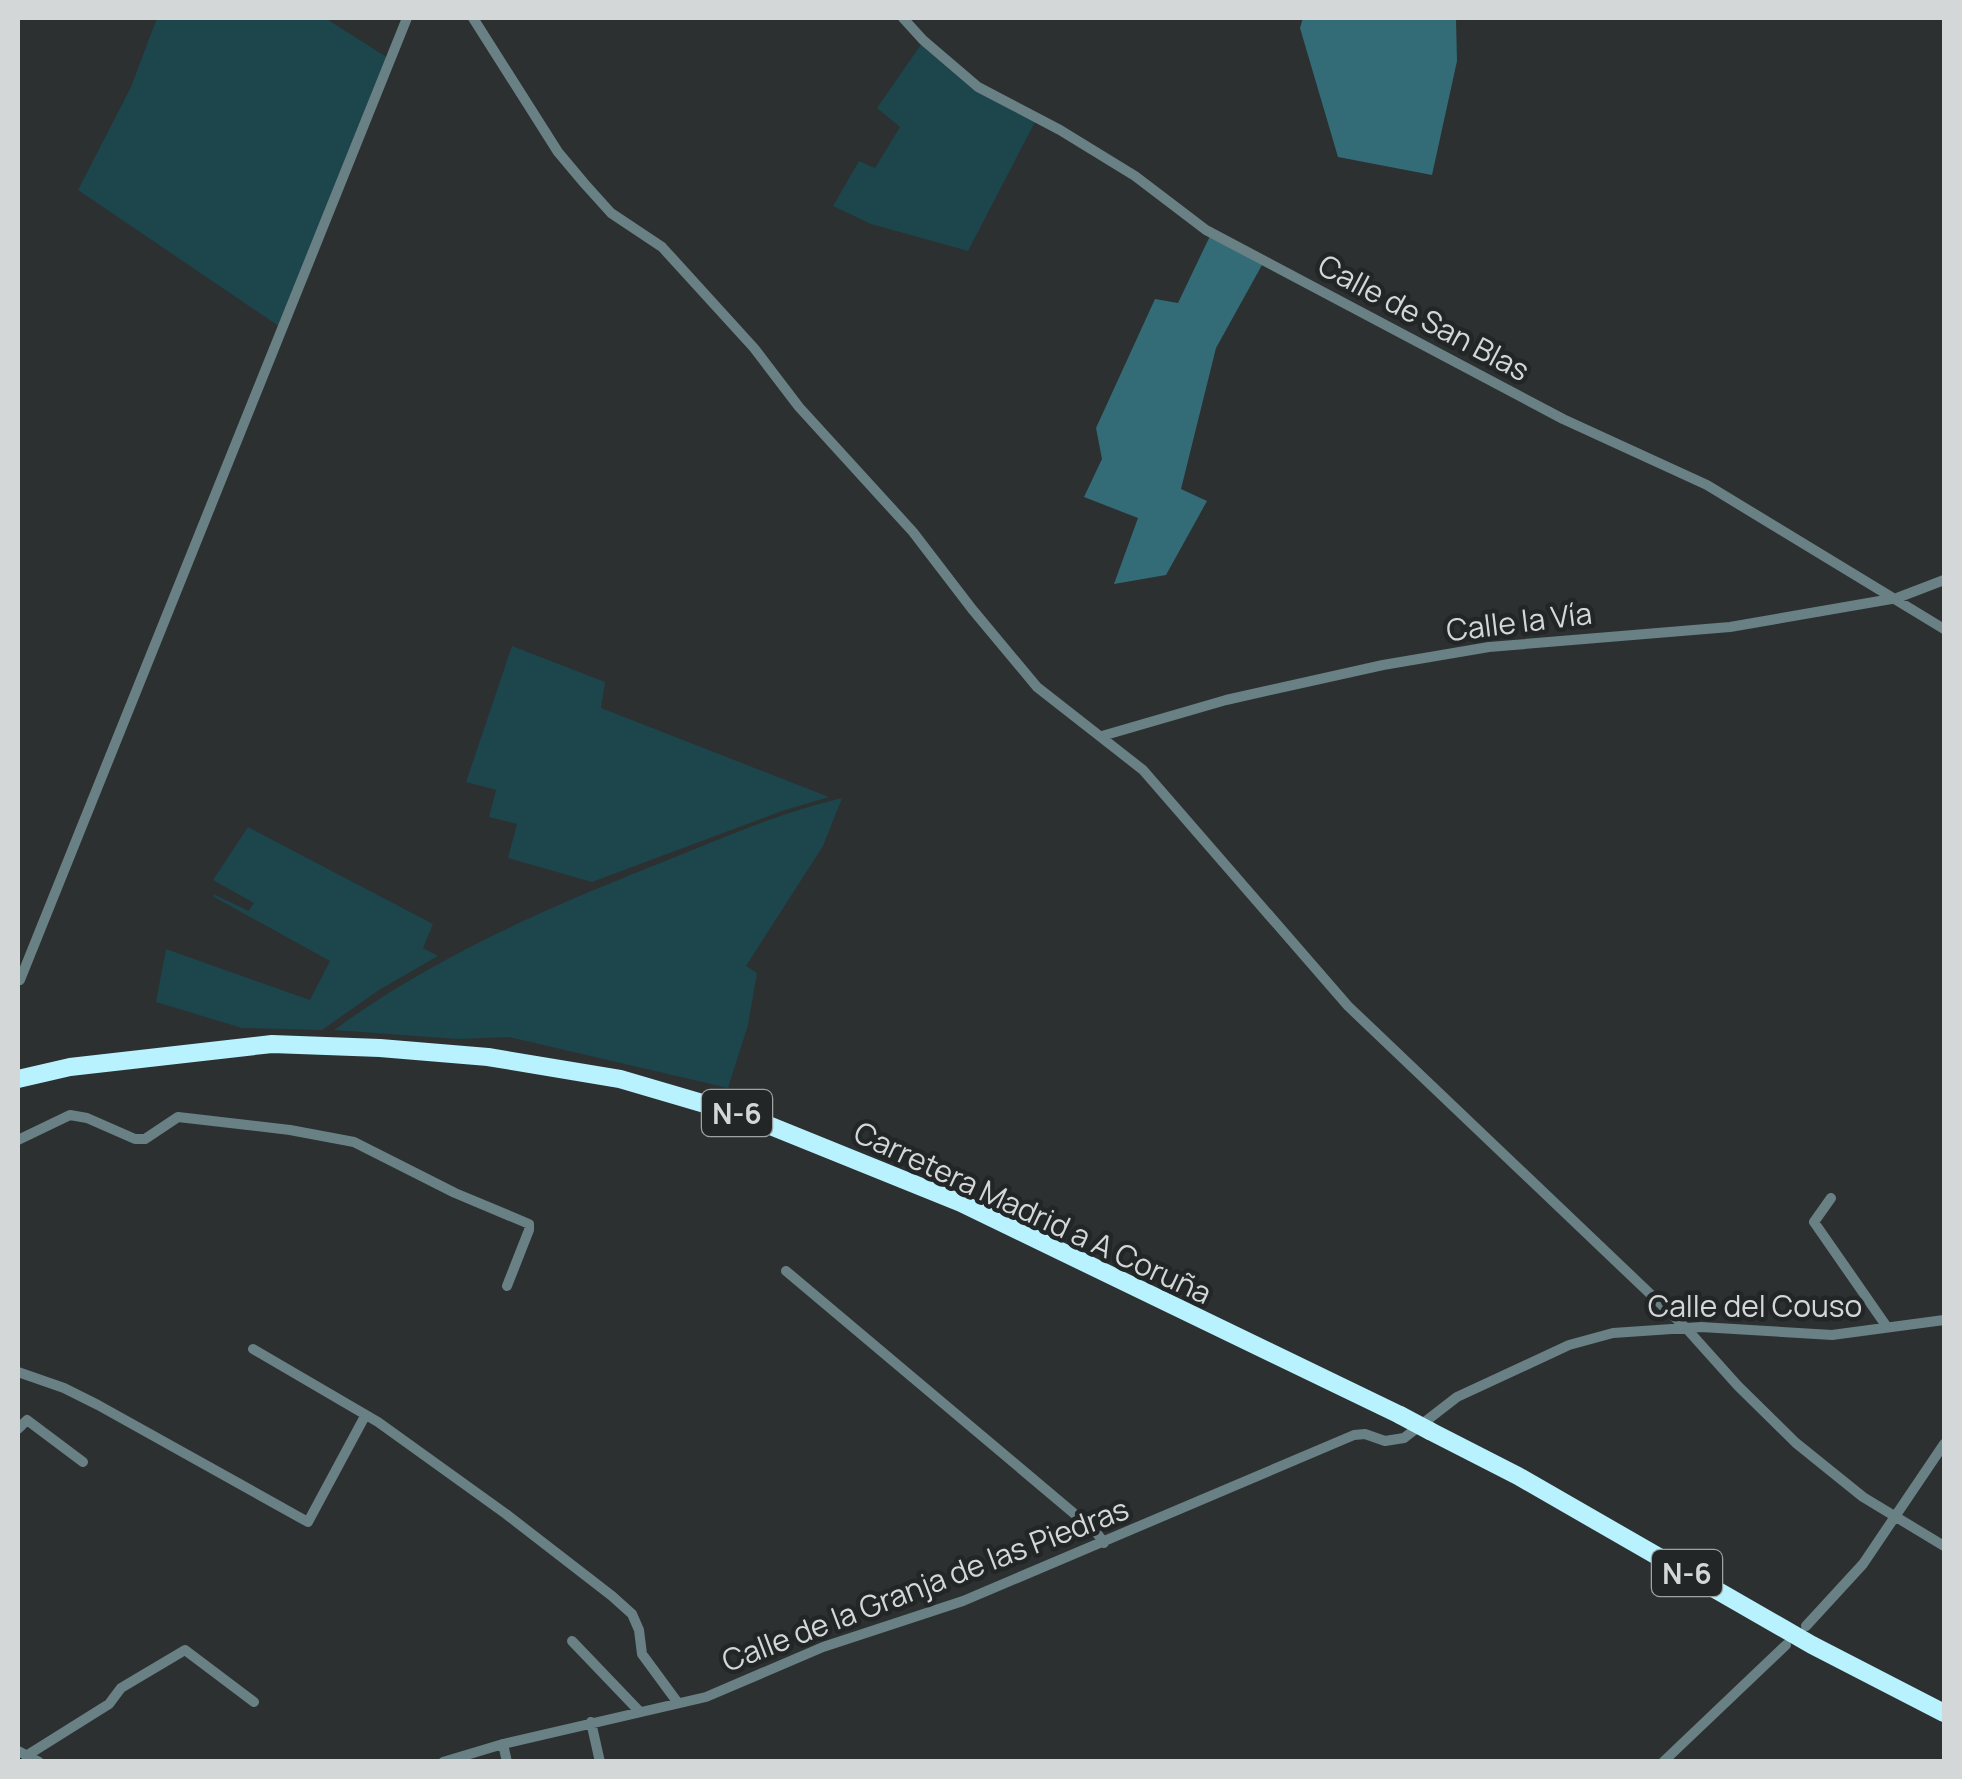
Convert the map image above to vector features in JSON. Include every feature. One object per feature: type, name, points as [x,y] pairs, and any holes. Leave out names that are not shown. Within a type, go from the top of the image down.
[{"type":"highway","name":"Carretera Madrid a A Coruña","points":[[18,1079],[70,1067],[272,1044],[380,1048],[488,1058],[620,1079],[746,1116],[960,1203],[1400,1415],[1421,1431],[1518,1476],[1812,1645],[1944,1713]]},
{"type":"street","points":[[18,977],[20,980],[406,18]]},
{"type":"street","points":[[473,18],[558,152],[584,183],[611,213],[662,246],[754,348],[798,407],[914,532],[1037,686],[1144,770],[1348,1006],[1686,1328],[1796,1444],[1863,1497],[1944,1546]]},
{"type":"street","name":"Calle de San Blas","points":[[902,18],[978,87],[1136,176],[1206,230],[1563,419],[1708,485],[1944,629]]},
{"type":"street","name":"Calle la Vía","points":[[1102,736],[1226,700],[1383,665],[1489,647],[1730,626],[1897,598],[1944,580]]},
{"type":"street","points":[[18,1140],[70,1115],[87,1118],[135,1139],[145,1139],[178,1117],[354,1142],[455,1193],[528,1224],[530,1230],[507,1286]]},
{"type":"street","points":[[1831,1198],[1814,1222],[1886,1328]]},
{"type":"street","points":[[786,1271],[1104,1542]]},
{"type":"street","name":"Calle del Couso","points":[[1421,1431],[1448,1402],[1569,1346],[1618,1332],[1686,1328],[1832,1334],[1944,1320]]},
{"type":"street","points":[[253,1349],[364,1416],[506,1514],[628,1609],[639,1630],[642,1654],[678,1703]]},
{"type":"street","points":[[18,1372],[98,1405],[308,1522],[364,1416]]},
{"type":"street","points":[[18,1429],[27,1420],[84,1462]]},
{"type":"street","name":"Calle de la Granja de las Piedras","points":[[444,1762],[503,1744],[706,1697],[823,1647],[963,1601],[1354,1435],[1365,1434],[1385,1441],[1421,1431]]},
{"type":"street","points":[[1806,1626],[1843,1588],[1898,1516],[1944,1444]]},
{"type":"street","points":[[572,1641],[640,1712]]},
{"type":"street","points":[[1662,1762],[1786,1645]]},
{"type":"street","points":[[22,1753],[109,1704],[121,1688],[186,1650],[254,1702]]},
{"type":"street","points":[[592,1722],[600,1762]]},
{"type":"street","points":[[503,1744],[507,1762]]},
{"type":"street","points":[[22,1753],[39,1762]]},
{"type":"shaded area","points":[[157,18],[325,18],[388,58],[280,327],[78,190],[131,87]]},
{"type":"shaded area","points":[[1303,18],[1456,18],[1457,61],[1432,175],[1338,157],[1300,28]]},
{"type":"shaded area","points":[[922,43],[1035,122],[968,251],[871,224],[833,206],[859,161],[875,168],[900,127],[877,108]]},
{"type":"shaded area","points":[[1210,236],[1262,265],[1216,348],[1181,489],[1207,501],[1166,575],[1114,584],[1138,518],[1084,497],[1102,459],[1096,428],[1155,299],[1178,303]]},
{"type":"shaded area","points":[[512,646],[605,682],[601,708],[829,797],[592,882],[508,858],[517,824],[489,817],[496,790],[466,782]]},
{"type":"shaded area","points":[[842,798],[823,846],[746,966],[757,973],[748,1025],[728,1088],[509,1037],[458,1039],[334,1030],[413,978],[538,914],[754,826]]},
{"type":"shaded area","points":[[248,827],[433,924],[423,948],[438,956],[379,990],[322,1030],[242,1028],[156,1002],[166,949],[310,1000],[330,961],[214,897],[213,894],[249,911],[254,903],[213,880]]},
{"type":"waterway","points":[[18,1759],[22,1762]]}]
